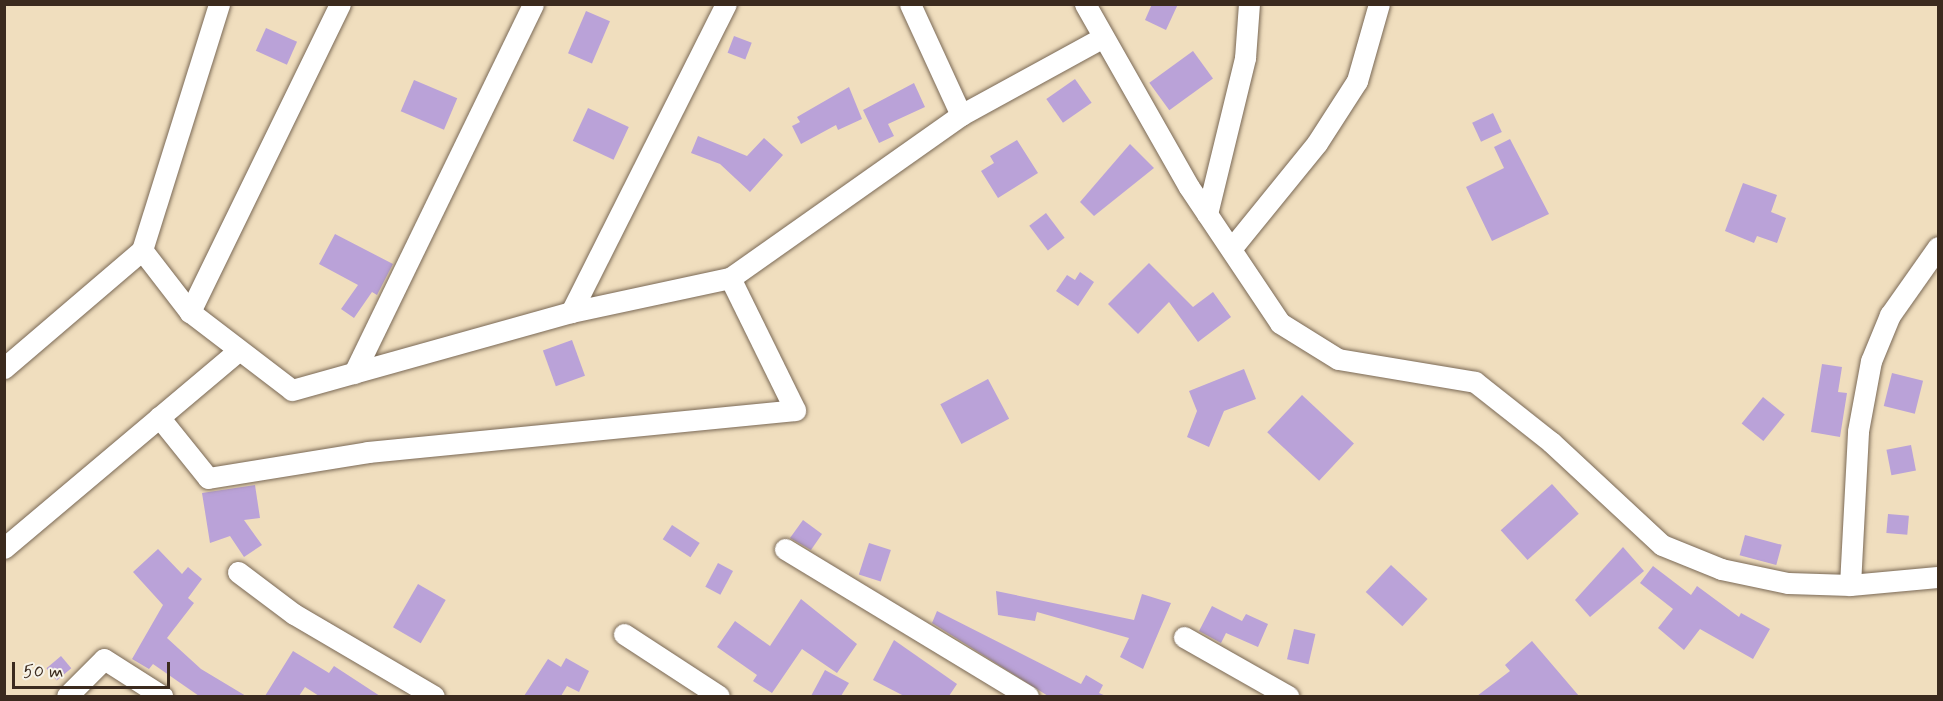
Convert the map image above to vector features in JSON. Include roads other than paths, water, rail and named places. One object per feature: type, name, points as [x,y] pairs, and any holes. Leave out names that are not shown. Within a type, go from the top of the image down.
[{"type":"street","points":[[4,368],[142,250],[219,4]]},
{"type":"street","points":[[190,312],[340,4]]},
{"type":"street","points":[[354,373],[533,4]]},
{"type":"street","points":[[570,312],[726,4]]},
{"type":"street","points":[[910,4],[961,115]]},
{"type":"street","points":[[1085,4],[1100,39],[1207,214],[1280,323],[1338,359],[1475,382],[1551,442],[1662,545],[1721,569],[1788,582],[1850,585],[1938,576]]},
{"type":"street","points":[[1207,214],[1245,58],[1249,4]]},
{"type":"street","points":[[1231,249],[1317,143],[1357,81],[1380,4]]},
{"type":"street","points":[[142,250],[190,312],[292,390],[570,312],[730,278],[961,115],[1100,39]]},
{"type":"street","points":[[1850,585],[1858,430],[1871,361],[1890,315],[1938,247]]},
{"type":"street","points":[[159,417],[208,478],[368,452],[795,410],[730,278]]},
{"type":"street","points":[[4,548],[239,350]]},
{"type":"street","points":[[785,549],[1028,696]]},
{"type":"street","points":[[238,572],[294,614],[434,696]]},
{"type":"street","points":[[624,634],[719,696]]},
{"type":"street","points":[[1184,637],[1288,696]]},
{"type":"street","points":[[66,696],[104,659],[162,696]]}]
